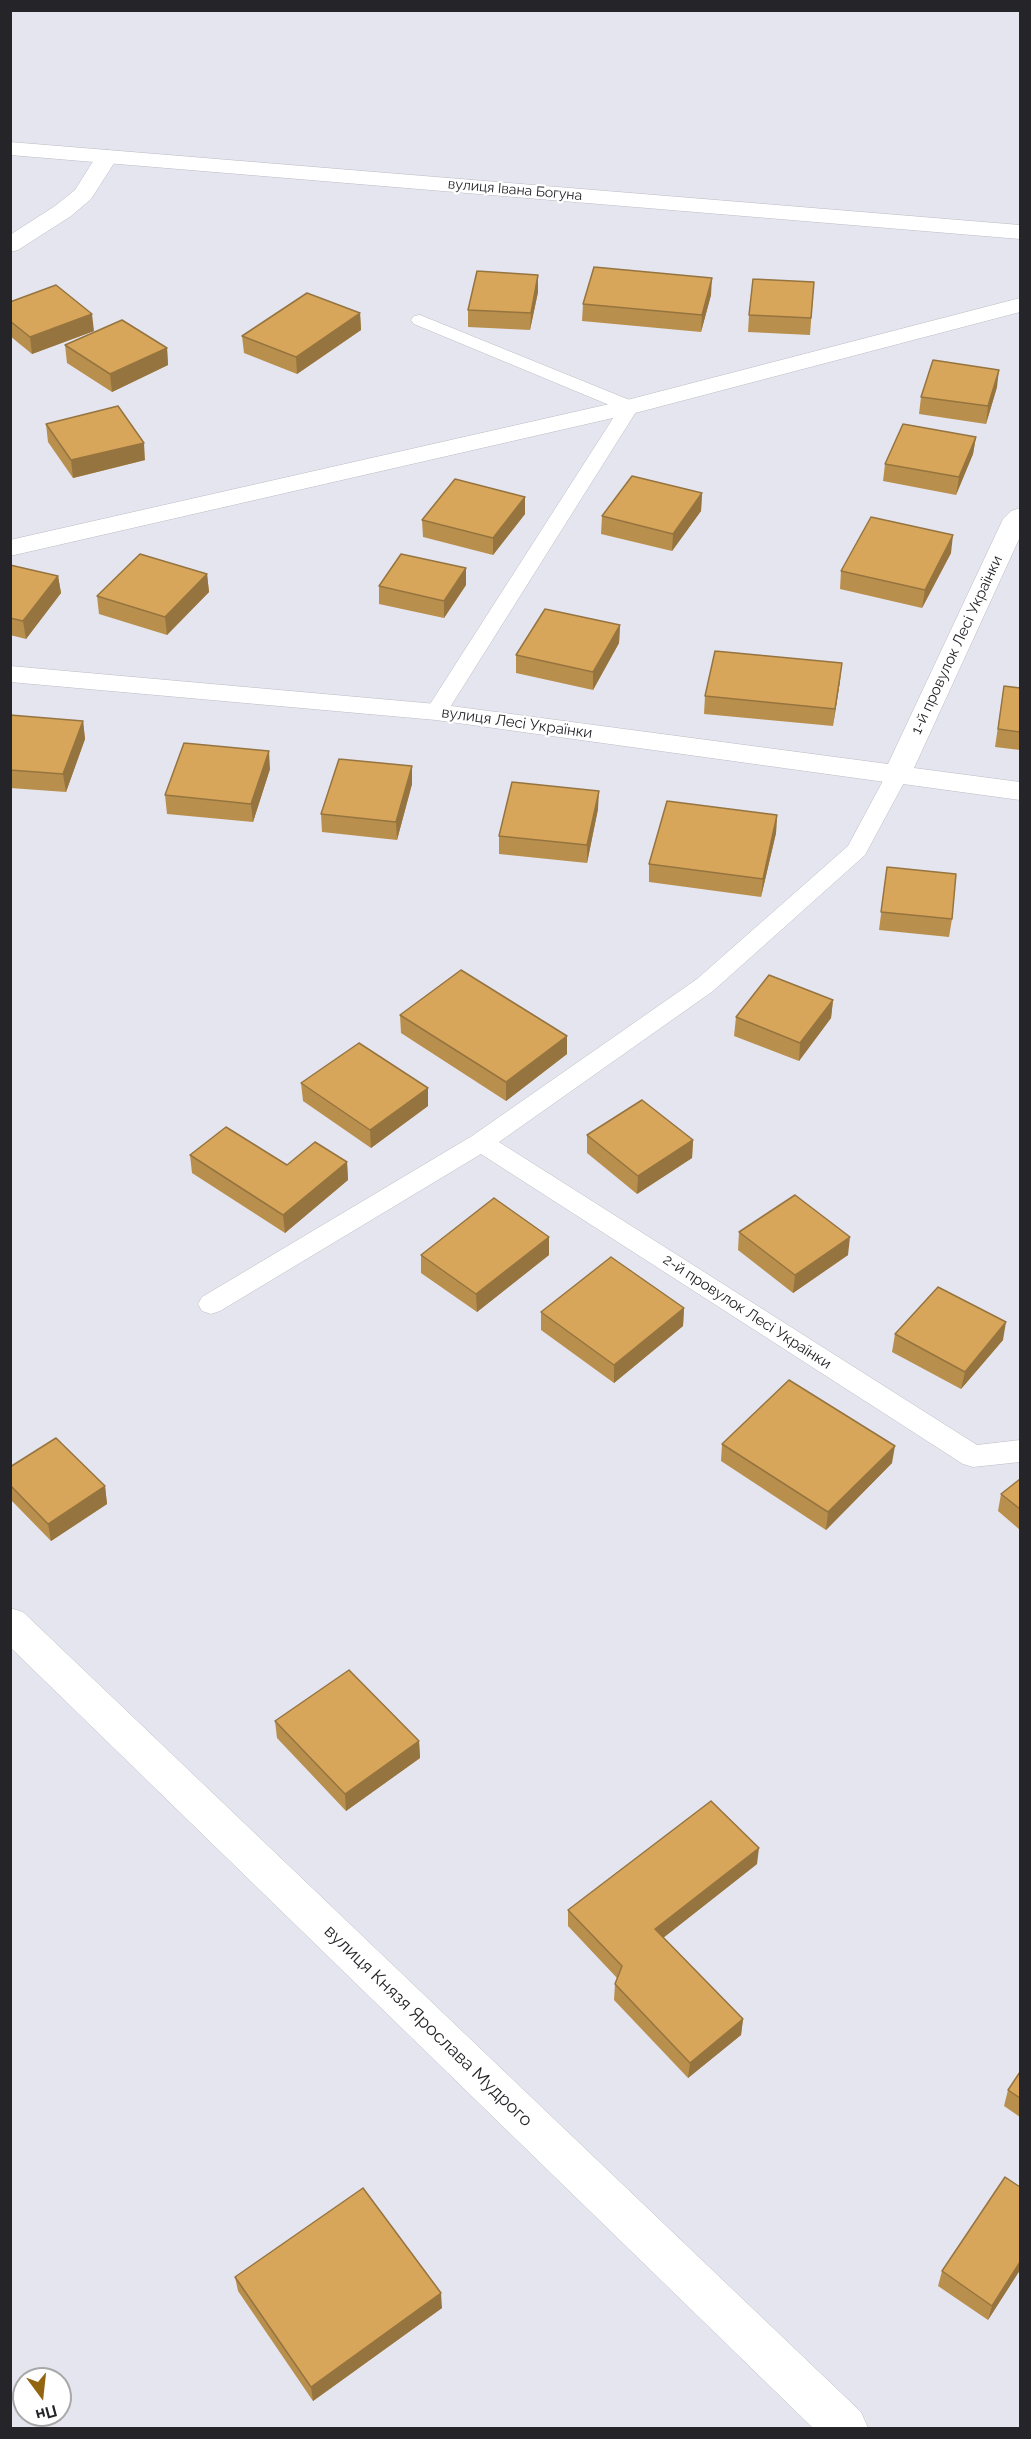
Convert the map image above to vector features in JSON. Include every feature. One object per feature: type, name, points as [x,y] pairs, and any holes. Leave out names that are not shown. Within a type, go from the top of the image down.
[{"type":"street","name":"вулиця Івана Богуна","points":[[10,148],[1020,232]]},
{"type":"street","points":[[10,245],[63,211],[83,194],[107,157]]},
{"type":"street","points":[[10,548],[630,407],[1020,305]]},
{"type":"street","name":"1-й провулок Лесі Українки","points":[[896,777],[1016,519],[1020,516]]},
{"type":"street","name":"вулиця Лесі Українки","points":[[10,674],[436,711],[896,777],[1020,791]]},
{"type":"street","name":"вулиця Князя Ярослава Мудрого","points":[[10,1623],[845,2428]]},
{"type":"lane","points":[[420,320],[630,407],[436,711]]},
{"type":"lane","points":[[211,1304],[481,1142],[705,985],[857,850],[896,777]]},
{"type":"lane","name":"2-й провулок Лесі Українки","points":[[481,1142],[973,1456],[1020,1451]]},
{"type":"building","points":[[594,267],[712,278],[702,315],[583,304]]},
{"type":"building","points":[[477,271],[538,275],[531,313],[468,310]]},
{"type":"building","points":[[753,279],[814,282],[811,318],[749,315]]},
{"type":"building","points":[[56,285],[92,314],[30,337],[10,321],[10,302]]},
{"type":"building","points":[[307,293],[360,313],[296,357],[242,336]]},
{"type":"building","points":[[122,320],[167,348],[110,374],[65,345]]},
{"type":"building","points":[[933,360],[999,370],[988,406],[921,397]]},
{"type":"building","points":[[118,406],[144,443],[71,460],[46,424]]},
{"type":"building","points":[[903,424],[976,437],[959,477],[885,464]]},
{"type":"building","points":[[632,476],[702,493],[673,534],[602,516]]},
{"type":"building","points":[[455,479],[525,497],[493,538],[422,520]]},
{"type":"building","points":[[871,517],[953,535],[925,590],[841,571]]},
{"type":"building","points":[[140,554],[207,574],[165,617],[97,596]]},
{"type":"building","points":[[401,554],[466,568],[444,601],[379,586]]},
{"type":"building","points":[[10,565],[58,576],[23,621],[10,618]]},
{"type":"building","points":[[545,609],[620,625],[593,672],[516,655]]},
{"type":"building","points":[[715,651],[842,663],[835,709],[705,696]]},
{"type":"building","points":[[1004,686],[1020,688],[1020,732],[998,729]]},
{"type":"building","points":[[10,715],[83,721],[63,774],[10,770]]},
{"type":"building","points":[[184,743],[269,751],[251,804],[165,795]]},
{"type":"building","points":[[339,759],[412,766],[396,822],[321,814]]},
{"type":"building","points":[[512,782],[599,791],[587,845],[499,836]]},
{"type":"building","points":[[667,801],[777,815],[763,879],[649,864]]},
{"type":"building","points":[[887,867],[956,874],[952,919],[881,912]]},
{"type":"building","points":[[461,970],[567,1036],[506,1082],[400,1015]]},
{"type":"building","points":[[769,975],[833,1000],[800,1043],[736,1017]]},
{"type":"building","points":[[359,1043],[428,1088],[370,1130],[301,1083]]},
{"type":"building","points":[[642,1100],[693,1140],[638,1176],[587,1135]]},
{"type":"building","points":[[226,1127],[287,1165],[315,1142],[347,1162],[283,1215],[190,1155]]},
{"type":"building","points":[[795,1195],[850,1237],[795,1275],[739,1232]]},
{"type":"building","points":[[494,1198],[549,1237],[476,1294],[421,1255]]},
{"type":"building","points":[[611,1257],[684,1308],[614,1365],[541,1312]]},
{"type":"building","points":[[938,1287],[1006,1322],[965,1372],[895,1334]]},
{"type":"building","points":[[789,1380],[895,1446],[828,1512],[722,1444]]},
{"type":"building","points":[[56,1438],[105,1486],[48,1524],[10,1485],[10,1467]]},
{"type":"building","points":[[1020,1479],[1020,1509],[1001,1494]]},
{"type":"building","points":[[349,1670],[419,1741],[345,1794],[275,1721]]},
{"type":"building","points":[[711,1801],[759,1848],[655,1929],[743,2019],[690,2063],[615,1984],[622,1966],[568,1910]]},
{"type":"building","points":[[1020,2072],[1020,2098],[1008,2090]]},
{"type":"building","points":[[1005,2177],[1020,2187],[1020,2262],[992,2306],[942,2271]]},
{"type":"building","points":[[363,2188],[441,2293],[311,2387],[235,2277]]}]
